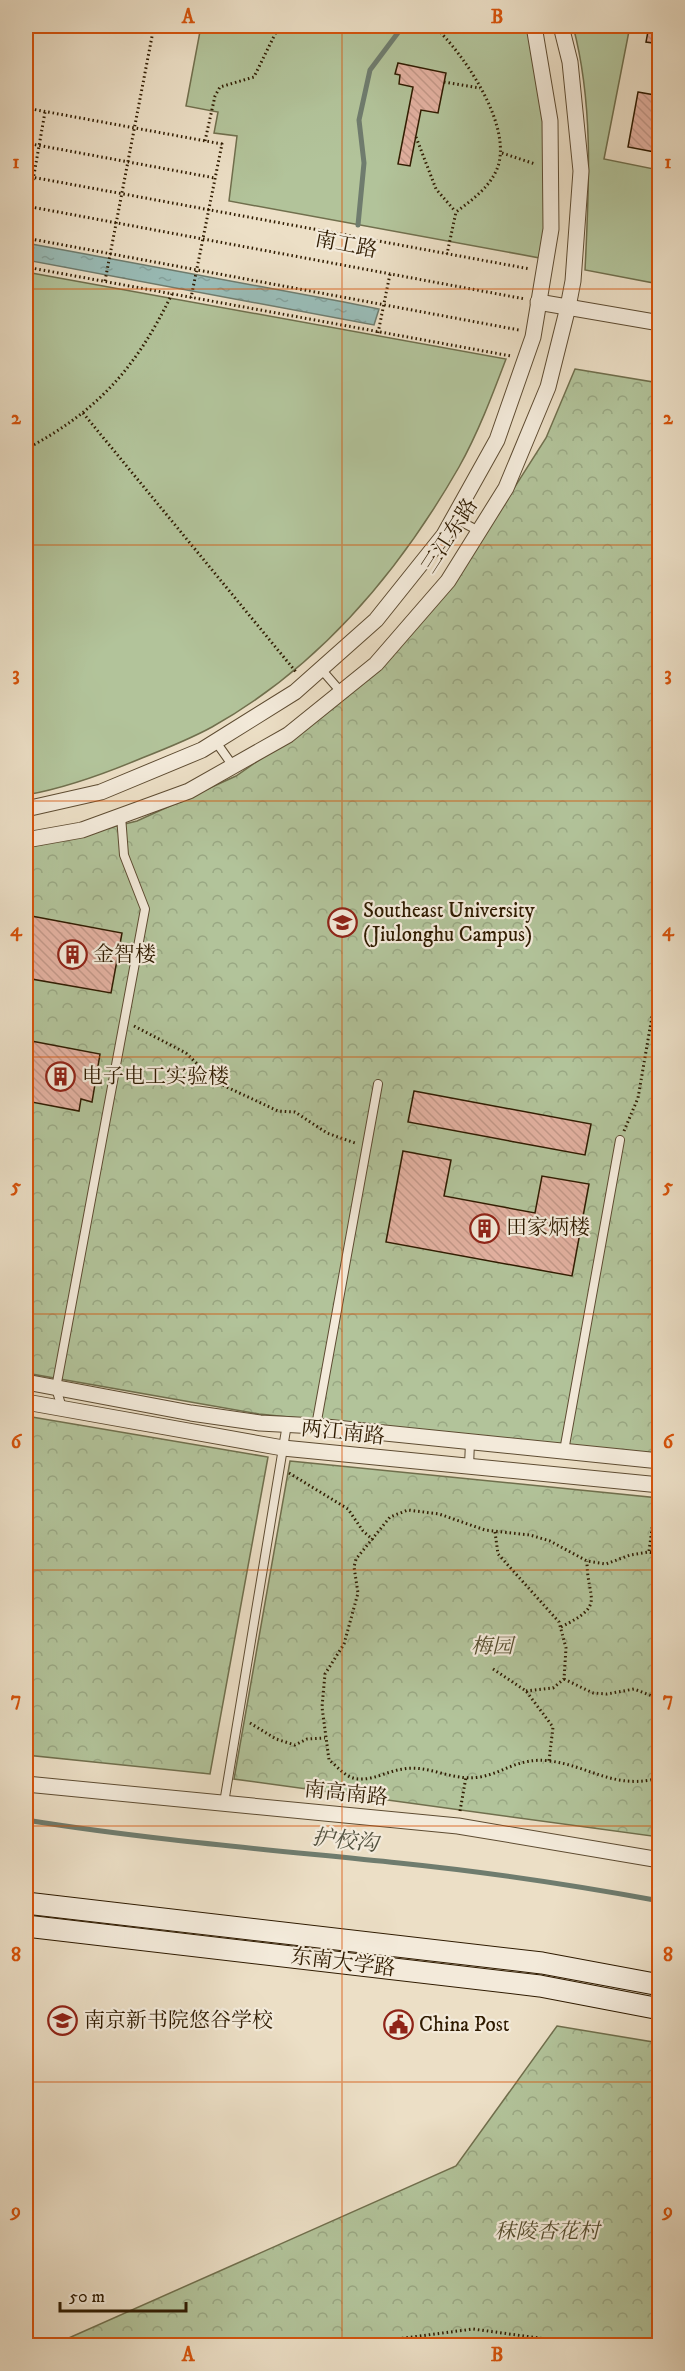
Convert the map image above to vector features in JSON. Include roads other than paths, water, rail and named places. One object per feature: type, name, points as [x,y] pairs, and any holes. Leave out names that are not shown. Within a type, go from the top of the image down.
[{"type":"main road","name":"东南大学路","points":[[26,1903],[542,1963],[660,1985]]},
{"type":"main road","name":"东南大学路","points":[[26,1926],[540,1986],[660,2009]]},
{"type":"street","name":"三江东路","points":[[26,809],[101,792],[216,742],[305,683],[376,620],[444,535],[497,440],[533,332],[544,271],[551,229],[550,121],[534,26]]},
{"type":"street","name":"三江东路","points":[[26,840],[82,830],[189,791],[288,735],[376,664],[448,581],[506,488],[548,387],[568,307],[573,280],[581,171],[570,62],[561,26]]},
{"type":"street","points":[[538,302],[660,323]]},
{"type":"street","points":[[26,1382],[191,1413],[660,1461]]},
{"type":"street","name":"两江南路","points":[[26,1402],[283,1448],[658,1485]]},
{"type":"street","name":"南高南路","points":[[26,1784],[458,1826],[660,1860]]},
{"type":"lane","points":[[453,518],[479,531]]},
{"type":"lane","points":[[321,669],[341,692]]},
{"type":"lane","points":[[216,742],[233,766]]},
{"type":"lane","points":[[62,1408],[56,1388],[145,909],[124,855],[122,816]]},
{"type":"lane","points":[[316,1426],[378,1084]]},
{"type":"lane","points":[[564,1451],[620,1140]]},
{"type":"lane","points":[[224,1803],[286,1424]]},
{"type":"lane","points":[[469,1466],[470,1442]]},
{"type":"water","points":[[26,243],[379,309],[374,325],[26,260]]},
{"type":"waterway","points":[[358,225],[364,163],[359,120],[370,70],[403,26]]},
{"type":"waterway","name":"护校沟","points":[[26,1820],[166,1839],[465,1870],[660,1901]]},
{"type":"place","name":"Southeast University (Jiulonghu Campus)","points":[[342,923]]},
{"type":"place","name":"金智楼","points":[[72,955]]},
{"type":"place","name":"电子电工实验楼","points":[[61,1077]]},
{"type":"place","name":"田家炳楼","points":[[485,1228]]},
{"type":"place","name":"南京新书院悠谷学校","points":[[63,2021]]},
{"type":"place","name":"China Post","points":[[398,2025]]},
{"type":"park label","name":"梅园","points":[[492,1647]]},
{"type":"park label","name":"秣陵杏花村","points":[[547,2232]]}]
